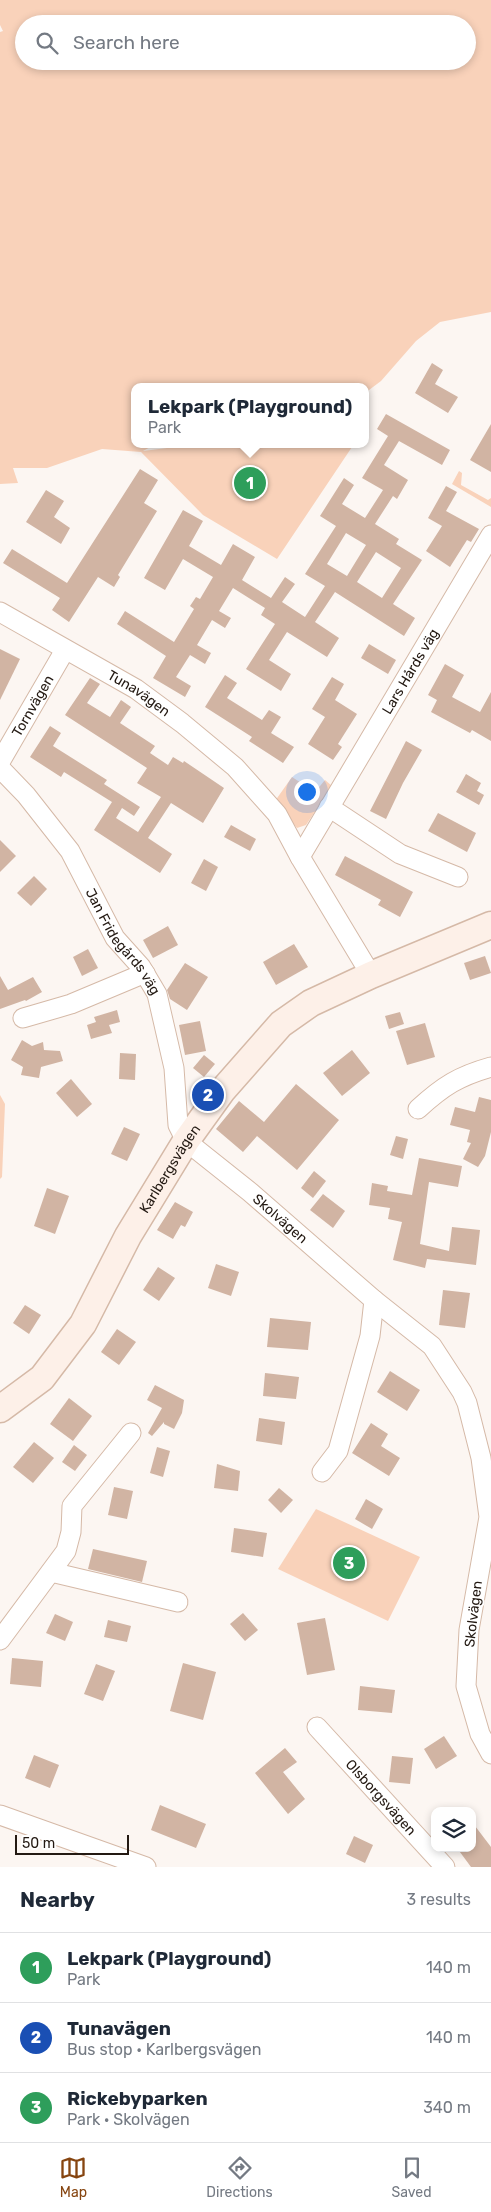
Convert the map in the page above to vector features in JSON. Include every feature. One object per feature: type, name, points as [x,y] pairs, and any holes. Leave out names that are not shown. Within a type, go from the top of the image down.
[{"type":"street","name":"Lars Hårds väg","points":[[300,858],[491,535]]},
{"type":"street","name":"Tunavägen","points":[[0,612],[136,689],[182,723],[235,767],[277,814],[300,858],[371,975]]},
{"type":"street","name":"Tornvägen","points":[[0,762],[65,650]]},
{"type":"street","name":"Jan Fridegårds väg","points":[[0,768],[26,795],[70,851],[115,938],[145,973],[157,994],[174,1068],[178,1125],[186,1141]]},
{"type":"street","points":[[329,807],[400,854],[458,877]]},
{"type":"street","name":"Karlbergsvägen","points":[[0,1409],[42,1378],[83,1324],[128,1236],[186,1141],[222,1091],[281,1024],[311,1003],[371,975],[491,924]]},
{"type":"street","points":[[23,1018],[71,1004],[145,973]]},
{"type":"street","points":[[418,1109],[438,1091],[465,1075],[491,1067]]},
{"type":"street","name":"Skolvägen","points":[[186,1141],[250,1192],[374,1300],[432,1346],[462,1392],[470,1412],[481,1458],[489,1516],[469,1630],[466,1686],[480,1734],[491,1754]]},
{"type":"street","points":[[322,1472],[338,1452],[370,1336],[374,1300]]},
{"type":"street","points":[[0,1640],[66,1551],[71,1532],[72,1506],[131,1433]]},
{"type":"street","points":[[51,1572],[178,1602]]},
{"type":"street","name":"Olsborgsvägen","points":[[317,1727],[444,1867]]},
{"type":"street","points":[[0,1815],[146,1867]]},
{"type":"shaded area","points":[[0,0],[491,0],[491,312],[440,322],[416,341],[381,381],[369,390],[369,383],[131,383],[131,448],[149,448],[143,451],[167,448],[351,448],[277,559],[203,515],[141,452],[102,449],[47,468],[13,468],[18,483],[0,484],[0,32],[3,31],[0,25]]},
{"type":"shaded area","points":[[459,471],[462,473],[461,485],[488,500],[491,498],[491,507],[452,484]]},
{"type":"shaded area","points":[[292,777],[315,792],[325,780],[332,786],[306,825],[297,828],[275,801]]},
{"type":"shaded area","points":[[0,1095],[5,1104],[2,1177],[0,1179]]},
{"type":"shaded area","points":[[316,1509],[420,1557],[388,1621],[278,1569]]},
{"type":"building","points":[[432,363],[443,370],[435,384],[458,397],[448,413],[415,393]]},
{"type":"building","points":[[386,414],[450,450],[442,465],[399,441],[384,465],[408,480],[397,499],[393,496],[375,524],[399,539],[396,544],[422,560],[393,604],[415,618],[404,636],[335,592],[315,622],[339,638],[327,657],[287,632],[269,660],[291,674],[281,691],[246,669],[275,624],[261,615],[265,608],[233,588],[219,611],[231,618],[225,628],[212,620],[197,645],[211,653],[205,664],[190,655],[176,677],[191,686],[185,697],[153,678],[166,656],[117,624],[125,611],[174,642],[194,609],[190,606],[196,597],[200,599],[213,577],[183,559],[165,590],[144,578],[183,510],[203,521],[189,546],[221,565],[233,544],[255,557],[242,580],[271,598],[285,577],[295,584],[282,602],[305,617],[325,586],[305,574],[336,526],[320,516],[344,478],[354,485],[342,504],[365,518],[383,490],[362,478],[388,436],[377,429]],"holes":[[[346,533],[366,545],[347,576],[327,564]],[[376,552],[401,568],[382,598],[357,582]]]},
{"type":"building","points":[[491,424],[491,472],[470,460]]},
{"type":"building","points":[[140,469],[158,480],[144,503],[157,511],[118,575],[120,577],[114,587],[98,577],[69,622],[52,610],[60,598],[3,563],[12,549],[67,583]]},
{"type":"building","points":[[446,486],[457,492],[446,511],[479,529],[471,542],[467,540],[450,567],[426,551],[442,526],[428,518]]},
{"type":"building","points":[[46,490],[64,501],[54,517],[70,528],[61,544],[26,522]]},
{"type":"building","points":[[369,644],[396,660],[388,674],[361,658]]},
{"type":"building","points":[[0,649],[20,659],[0,700]]},
{"type":"building","points":[[445,664],[464,675],[452,697],[480,712],[491,692],[491,741],[472,730],[470,733],[431,712],[437,700],[428,695]]},
{"type":"building","points":[[225,675],[237,683],[227,698],[262,720],[269,710],[281,717],[271,733],[294,747],[283,763],[249,741],[252,737],[205,707]]},
{"type":"building","points":[[332,677],[344,684],[335,700],[357,714],[338,744],[342,747],[333,760],[308,744],[325,717],[312,709]]},
{"type":"building","points":[[90,678],[100,684],[87,703],[110,717],[121,700],[131,707],[120,723],[155,746],[150,753],[168,765],[173,757],[183,763],[184,761],[224,788],[203,823],[171,803],[148,838],[172,854],[160,873],[94,830],[112,802],[64,772],[61,777],[30,757],[50,726],[61,733],[53,746],[107,780],[104,784],[140,807],[134,816],[122,808],[116,818],[138,832],[161,797],[137,783],[147,768],[65,715]]},
{"type":"building","points":[[406,741],[422,750],[403,783],[386,819],[370,811]]},
{"type":"building","points":[[466,774],[481,783],[477,791],[484,795],[479,805],[456,792]]},
{"type":"building","points":[[438,813],[476,833],[467,852],[428,831]]},
{"type":"building","points":[[231,825],[256,839],[250,851],[224,837]]},
{"type":"building","points":[[0,840],[16,856],[0,872]]},
{"type":"building","points":[[345,856],[413,892],[400,917],[378,905],[381,900],[335,875]]},
{"type":"building","points":[[204,859],[218,867],[206,891],[191,883]]},
{"type":"building","points":[[34,876],[47,889],[31,906],[17,893]]},
{"type":"building","points":[[168,926],[178,945],[153,958],[143,940]]},
{"type":"building","points":[[294,944],[308,967],[276,985],[263,962]]},
{"type":"building","points":[[88,949],[98,968],[82,976],[73,957]]},
{"type":"building","points":[[485,956],[491,973],[470,980],[464,963]]},
{"type":"building","points":[[185,963],[208,977],[187,1010],[170,999],[167,990]]},
{"type":"building","points":[[0,976],[8,990],[33,977],[42,992],[26,1001],[0,1009]]},
{"type":"building","points":[[117,1010],[120,1022],[109,1025],[112,1033],[91,1039],[87,1025],[96,1022],[94,1017]]},
{"type":"building","points":[[400,1012],[404,1024],[389,1029],[385,1016]]},
{"type":"building","points":[[200,1021],[206,1051],[185,1055],[179,1025]]},
{"type":"building","points":[[425,1023],[435,1057],[407,1065],[396,1031]]},
{"type":"building","points":[[22,1040],[32,1046],[43,1042],[44,1050],[60,1051],[63,1061],[41,1067],[39,1078],[21,1075],[23,1067],[11,1060]]},
{"type":"building","points":[[352,1050],[370,1073],[342,1096],[323,1073]]},
{"type":"building","points":[[120,1053],[136,1054],[135,1080],[119,1079]]},
{"type":"building","points":[[204,1055],[215,1064],[204,1077],[193,1068]]},
{"type":"building","points":[[71,1079],[92,1104],[77,1117],[56,1093]]},
{"type":"building","points":[[296,1084],[339,1120],[297,1170],[257,1136],[243,1152],[216,1129],[239,1101],[264,1122]]},
{"type":"building","points":[[479,1097],[491,1100],[491,1132],[485,1156],[478,1167],[463,1159],[471,1143],[467,1142],[470,1130],[450,1125],[455,1107],[475,1112]]},
{"type":"building","points":[[124,1127],[140,1134],[127,1161],[111,1154]]},
{"type":"building","points":[[396,1136],[408,1139],[403,1159],[390,1155]]},
{"type":"building","points":[[419,1158],[462,1166],[458,1187],[429,1182],[420,1244],[449,1251],[452,1227],[480,1230],[476,1265],[427,1259],[425,1268],[393,1260],[402,1222],[388,1219],[390,1208],[369,1205],[372,1183],[388,1186],[387,1191],[412,1195]]},
{"type":"building","points":[[314,1171],[326,1181],[313,1198],[301,1188]]},
{"type":"building","points":[[47,1188],[69,1196],[55,1234],[34,1226]]},
{"type":"building","points":[[323,1194],[345,1211],[333,1228],[310,1210]]},
{"type":"building","points":[[175,1202],[193,1212],[185,1227],[181,1225],[173,1239],[157,1230]]},
{"type":"building","points":[[216,1264],[239,1272],[231,1296],[208,1288]]},
{"type":"building","points":[[158,1267],[175,1278],[159,1301],[143,1290]]},
{"type":"building","points":[[443,1290],[470,1293],[465,1328],[439,1325]]},
{"type":"building","points":[[25,1305],[41,1315],[29,1334],[13,1323]]},
{"type":"building","points":[[270,1318],[311,1322],[308,1350],[267,1347]]},
{"type":"building","points":[[117,1329],[136,1342],[119,1365],[101,1352]]},
{"type":"building","points":[[390,1371],[420,1390],[407,1411],[377,1392]]},
{"type":"building","points":[[265,1373],[299,1377],[296,1399],[263,1396]]},
{"type":"building","points":[[155,1385],[184,1400],[182,1413],[174,1429],[164,1424],[164,1422],[152,1436],[148,1433],[162,1408],[147,1400]]},
{"type":"building","points":[[69,1398],[92,1416],[73,1441],[50,1424]]},
{"type":"building","points":[[259,1418],[285,1422],[282,1445],[256,1441]]},
{"type":"building","points":[[371,1423],[388,1434],[381,1446],[400,1458],[389,1476],[352,1453]]},
{"type":"building","points":[[34,1442],[54,1458],[33,1483],[13,1467]]},
{"type":"building","points":[[74,1445],[87,1455],[75,1471],[62,1462]]},
{"type":"building","points":[[157,1447],[170,1451],[163,1477],[150,1473]]},
{"type":"building","points":[[217,1464],[240,1471],[238,1491],[214,1488]]},
{"type":"building","points":[[114,1487],[133,1491],[127,1519],[108,1515]]},
{"type":"building","points":[[279,1488],[293,1500],[281,1513],[268,1500]]},
{"type":"building","points":[[366,1499],[383,1509],[372,1529],[355,1519]]},
{"type":"building","points":[[234,1528],[267,1533],[263,1557],[231,1552]]},
{"type":"building","points":[[93,1549],[147,1561],[142,1582],[88,1569]]},
{"type":"building","points":[[243,1613],[258,1630],[245,1641],[230,1624]]},
{"type":"building","points":[[55,1614],[73,1622],[65,1641],[46,1633]]},
{"type":"building","points":[[325,1618],[335,1670],[307,1675],[297,1623]]},
{"type":"building","points":[[108,1620],[131,1626],[127,1642],[104,1637]]},
{"type":"building","points":[[12,1658],[43,1661],[41,1687],[10,1684]]},
{"type":"building","points":[[183,1663],[216,1672],[203,1720],[170,1711]]},
{"type":"building","points":[[96,1664],[115,1671],[103,1701],[84,1694]]},
{"type":"building","points":[[360,1686],[395,1690],[392,1713],[358,1710]]},
{"type":"building","points":[[444,1736],[457,1756],[436,1769],[424,1749]]},
{"type":"building","points":[[285,1748],[297,1762],[283,1772],[305,1799],[288,1814],[255,1773]]},
{"type":"building","points":[[34,1755],[59,1765],[50,1788],[25,1778]]},
{"type":"building","points":[[392,1756],[413,1758],[410,1784],[389,1782]]},
{"type":"building","points":[[160,1805],[206,1824],[196,1848],[151,1830]]},
{"type":"building","points":[[476,1827],[491,1847],[491,1867],[471,1867],[460,1852],[476,1852]]},
{"type":"building","points":[[354,1836],[373,1845],[365,1863],[346,1854]]},
{"type":"place","name":"Lekpark (Playground)","points":[[250,483]]},
{"type":"place","name":"Tunavägen","points":[[208,1095]]},
{"type":"place","name":"Rickebyparken","points":[[349,1563]]}]
